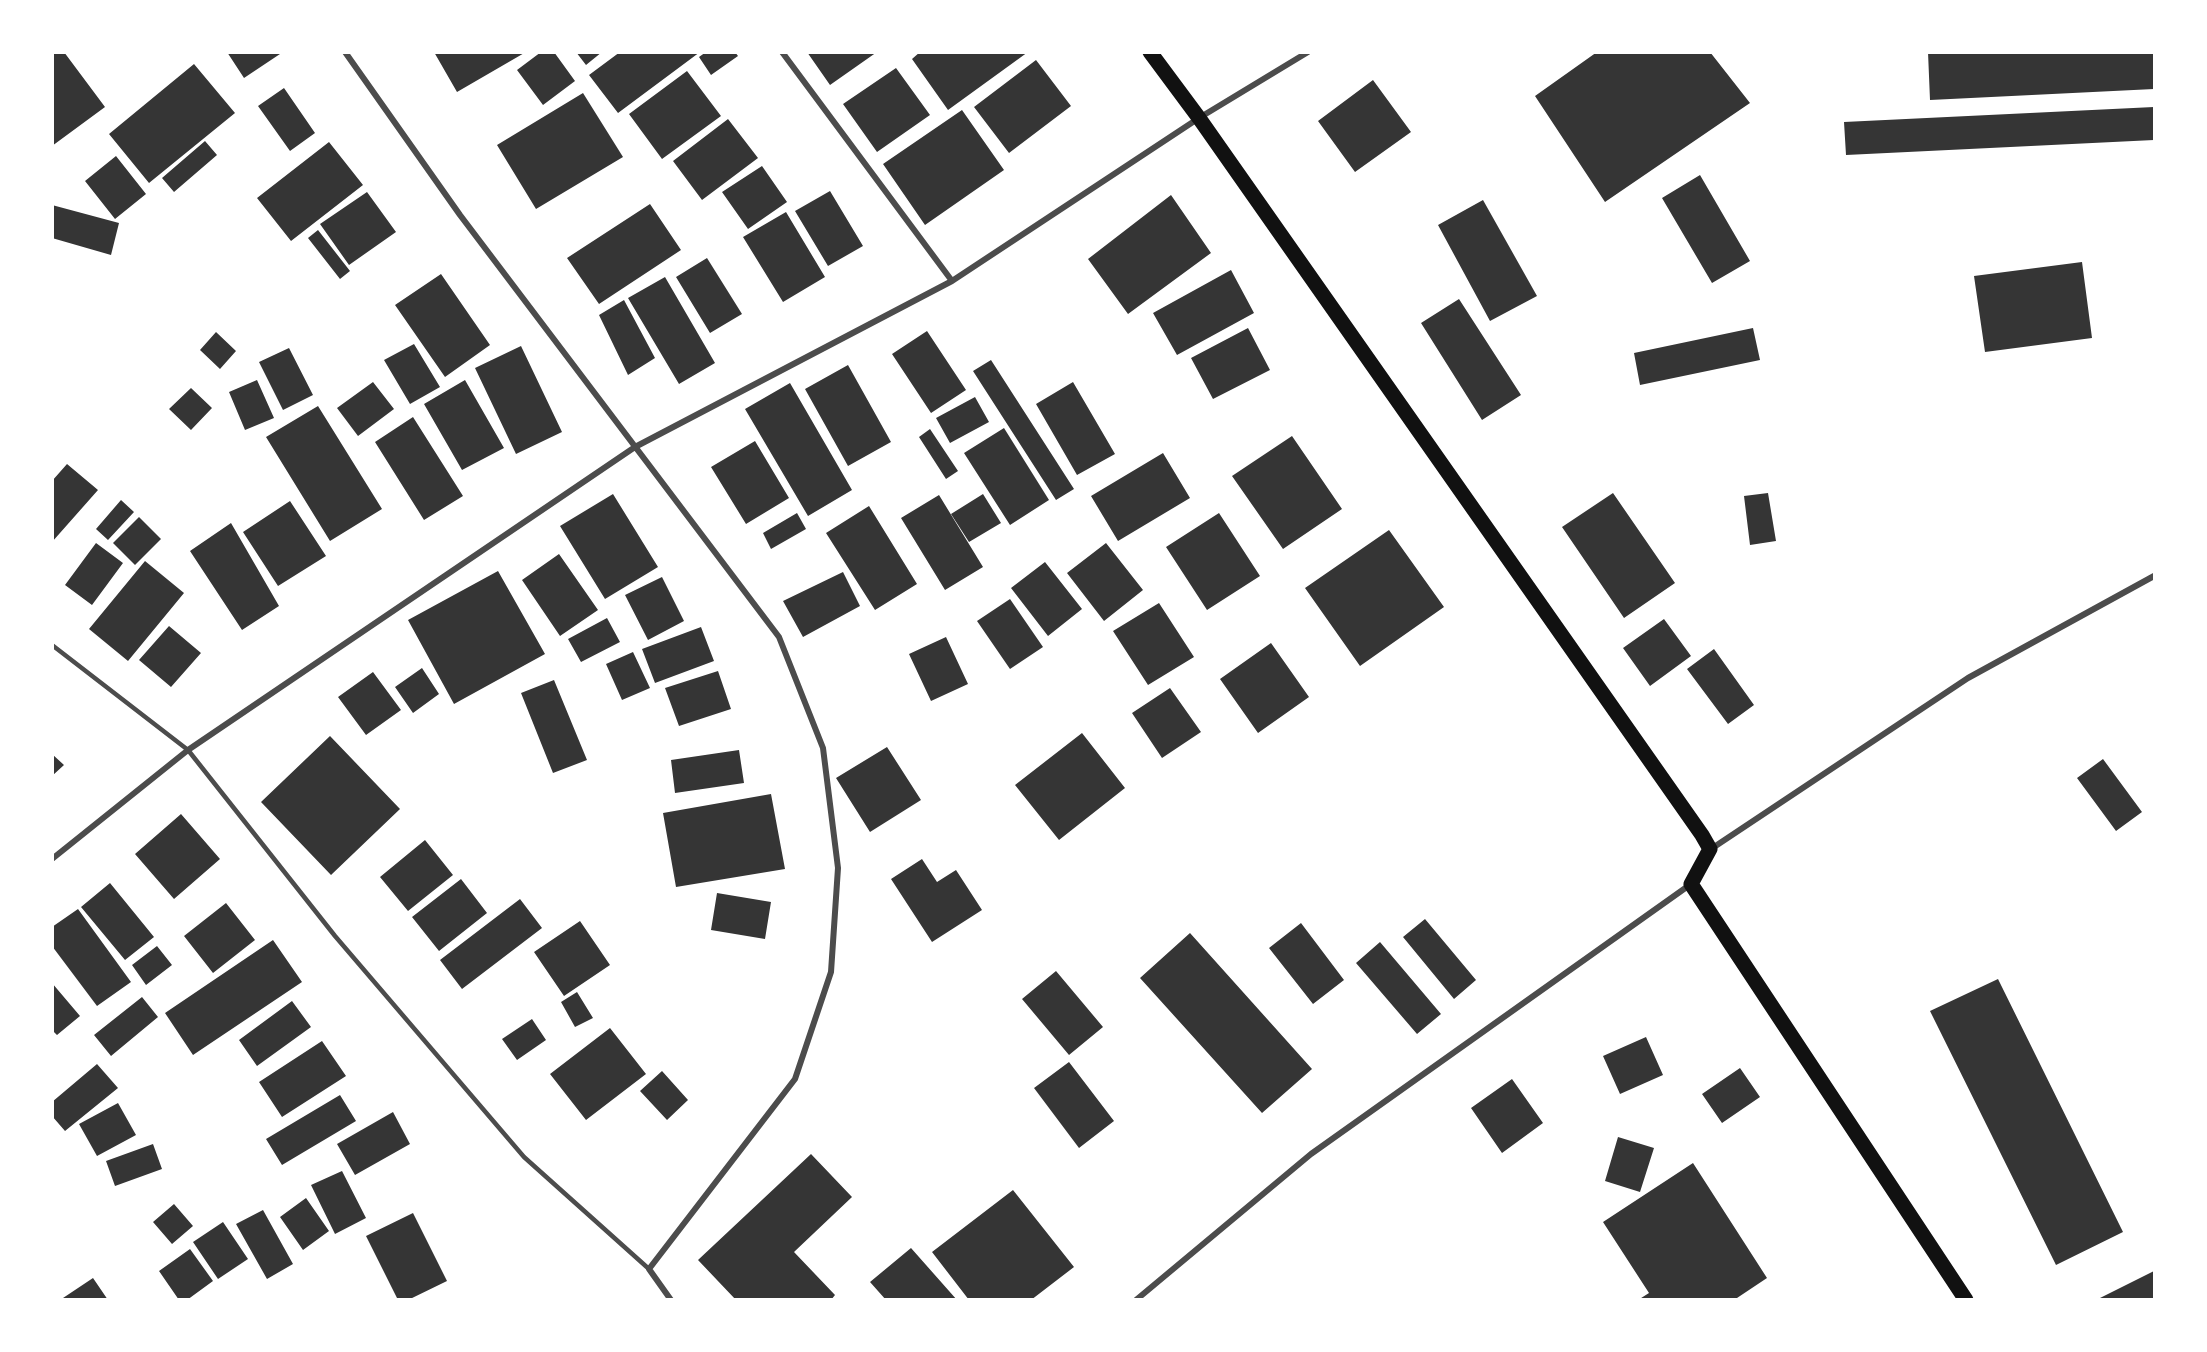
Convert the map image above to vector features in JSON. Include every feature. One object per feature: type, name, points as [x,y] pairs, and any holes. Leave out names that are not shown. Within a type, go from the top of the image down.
[{"type":"main road","points":[[1150,52],[1199,118],[1710,849],[1691,884],[1966,1299]]},
{"type":"street","points":[[345,52],[460,215],[779,637],[823,748],[838,868],[831,972],[795,1078],[649,1269],[671,1299]]},
{"type":"street","points":[[782,52],[952,281]]},
{"type":"street","points":[[52,858],[188,750],[635,447],[952,281],[1199,118],[1308,52]]},
{"type":"street","points":[[1710,849],[1968,678],[2154,576]]},
{"type":"street","points":[[1136,1299],[1311,1154],[1691,884]]},
{"type":"lane","points":[[52,645],[188,750],[335,936],[524,1157],[649,1269]]},
{"type":"building","points":[[52,52],[64,52],[105,107],[52,146]]},
{"type":"building","points":[[227,52],[283,52],[244,78]]},
{"type":"building","points":[[434,52],[526,52],[457,92]]},
{"type":"building","points":[[541,52],[554,52],[575,81],[543,105],[517,70]]},
{"type":"building","points":[[576,52],[602,52],[586,65]]},
{"type":"building","points":[[620,52],[700,52],[618,113],[589,75]]},
{"type":"building","points":[[706,52],[735,52],[738,56],[711,75],[699,57]]},
{"type":"building","points":[[807,52],[877,52],[830,85]]},
{"type":"building","points":[[920,52],[1028,52],[948,110],[912,59]]},
{"type":"building","points":[[1597,52],[1710,52],[1750,103],[1605,202],[1535,96]]},
{"type":"building","points":[[1928,52],[2154,52],[2154,89],[1930,100]]},
{"type":"building","points":[[1036,60],[1071,106],[1009,153],[974,107]]},
{"type":"building","points":[[194,64],[235,113],[149,183],[109,134]]},
{"type":"building","points":[[896,68],[930,115],[877,152],[843,104]]},
{"type":"building","points":[[687,71],[721,116],[662,159],[629,114]]},
{"type":"building","points":[[1373,80],[1411,132],[1355,172],[1318,121]]},
{"type":"building","points":[[284,88],[315,133],[290,151],[258,106]]},
{"type":"building","points":[[583,93],[623,157],[536,209],[497,145]]},
{"type":"building","points":[[2154,107],[2154,140],[1846,155],[1844,122]]},
{"type":"building","points":[[962,110],[1004,170],[925,225],[883,164]]},
{"type":"building","points":[[728,119],[758,158],[702,200],[673,161]]},
{"type":"building","points":[[205,141],[217,155],[174,192],[162,178]]},
{"type":"building","points":[[329,142],[363,185],[291,241],[257,198]]},
{"type":"building","points":[[116,156],[146,194],[115,219],[85,181]]},
{"type":"building","points":[[762,166],[787,202],[748,229],[722,192]]},
{"type":"building","points":[[1700,175],[1750,261],[1712,283],[1662,198]]},
{"type":"building","points":[[830,191],[863,246],[828,266],[795,211]]},
{"type":"building","points":[[367,192],[396,232],[349,265],[320,224]]},
{"type":"building","points":[[1171,195],[1211,253],[1128,314],[1088,259]]},
{"type":"building","points":[[1483,200],[1537,296],[1490,321],[1438,225]]},
{"type":"building","points":[[650,204],[681,250],[599,304],[567,258]]},
{"type":"building","points":[[52,205],[119,223],[111,255],[52,238]]},
{"type":"building","points":[[786,212],[825,277],[783,302],[743,237]]},
{"type":"building","points":[[318,230],[350,271],[340,279],[308,238]]},
{"type":"building","points":[[707,258],[742,314],[710,333],[676,277]]},
{"type":"building","points":[[2082,262],[2092,338],[1985,352],[1974,276]]},
{"type":"building","points":[[1231,270],[1254,313],[1177,355],[1153,313]]},
{"type":"building","points":[[441,274],[490,345],[445,377],[395,305]]},
{"type":"building","points":[[665,277],[715,363],[679,384],[628,298]]},
{"type":"building","points":[[1459,299],[1521,395],[1482,420],[1421,323]]},
{"type":"building","points":[[624,300],[655,358],[628,375],[599,315]]},
{"type":"building","points":[[1248,328],[1270,370],[1213,399],[1191,358]]},
{"type":"building","points":[[1753,328],[1760,360],[1640,385],[1634,353]]},
{"type":"building","points":[[927,331],[966,390],[931,413],[892,354]]},
{"type":"building","points":[[216,332],[236,351],[220,369],[200,350]]},
{"type":"building","points":[[414,344],[440,387],[410,404],[384,360]]},
{"type":"building","points":[[521,346],[562,432],[516,454],[475,368]]},
{"type":"building","points":[[289,348],[313,395],[283,410],[259,362]]},
{"type":"building","points":[[991,360],[1074,489],[1056,500],[973,371]]},
{"type":"building","points":[[848,365],[891,442],[848,466],[805,389]]},
{"type":"building","points":[[257,380],[274,418],[245,430],[229,392]]},
{"type":"building","points":[[465,380],[504,448],[462,470],[424,404]]},
{"type":"building","points":[[373,382],[394,409],[358,436],[337,408]]},
{"type":"building","points":[[1073,382],[1115,454],[1077,475],[1036,404]]},
{"type":"building","points":[[790,383],[852,490],[808,516],[745,409]]},
{"type":"building","points":[[191,388],[212,408],[191,430],[169,409]]},
{"type":"building","points":[[975,397],[989,422],[950,443],[936,418]]},
{"type":"building","points":[[318,406],[382,509],[330,541],[266,437]]},
{"type":"building","points":[[413,417],[463,496],[424,520],[375,442]]},
{"type":"building","points":[[1004,428],[1049,500],[1010,525],[964,453]]},
{"type":"building","points":[[930,429],[958,471],[946,479],[919,437]]},
{"type":"building","points":[[1292,436],[1342,509],[1283,549],[1232,476]]},
{"type":"building","points":[[755,441],[789,498],[746,524],[711,467]]},
{"type":"building","points":[[1163,453],[1190,498],[1118,541],[1091,496]]},
{"type":"building","points":[[67,464],[98,490],[52,542],[52,481]]},
{"type":"building","points":[[1613,493],[1675,583],[1624,618],[1562,527]]},
{"type":"building","points":[[1768,493],[1776,541],[1750,545],[1744,496]]},
{"type":"building","points":[[613,494],[658,567],[605,599],[560,526]]},
{"type":"building","points":[[983,494],[1001,523],[969,542],[951,514]]},
{"type":"building","points":[[939,495],[983,567],[945,590],[901,518]]},
{"type":"building","points":[[121,500],[134,512],[108,540],[96,529]]},
{"type":"building","points":[[290,501],[326,556],[278,586],[243,532]]},
{"type":"building","points":[[869,506],[917,584],[875,610],[826,533]]},
{"type":"building","points":[[797,513],[806,529],[771,549],[763,533]]},
{"type":"building","points":[[1219,513],[1260,576],[1207,610],[1166,547]]},
{"type":"building","points":[[139,517],[161,539],[135,565],[113,543]]},
{"type":"building","points":[[231,523],[279,606],[242,630],[190,551]]},
{"type":"building","points":[[1389,530],[1444,607],[1360,666],[1305,588]]},
{"type":"building","points":[[96,543],[123,563],[92,605],[65,585]]},
{"type":"building","points":[[1106,543],[1143,590],[1104,621],[1067,573]]},
{"type":"building","points":[[559,554],[598,610],[560,636],[522,580]]},
{"type":"building","points":[[145,561],[184,593],[128,661],[89,629]]},
{"type":"building","points":[[1045,562],[1082,609],[1048,636],[1011,588]]},
{"type":"building","points":[[498,571],[545,654],[454,704],[408,620]]},
{"type":"building","points":[[843,572],[860,606],[803,637],[783,601]]},
{"type":"building","points":[[662,577],[684,621],[648,640],[625,595]]},
{"type":"building","points":[[1010,599],[1043,647],[1010,669],[977,621]]},
{"type":"building","points":[[1159,603],[1194,657],[1148,685],[1113,631]]},
{"type":"building","points":[[607,618],[620,642],[581,662],[568,639]]},
{"type":"building","points":[[1664,619],[1691,656],[1650,686],[1623,648]]},
{"type":"building","points":[[169,626],[201,653],[171,687],[139,660]]},
{"type":"building","points":[[701,627],[714,661],[655,683],[642,649]]},
{"type":"building","points":[[946,637],[968,684],[931,701],[909,654]]},
{"type":"building","points":[[1271,643],[1309,697],[1258,733],[1220,679]]},
{"type":"building","points":[[1714,649],[1754,705],[1728,724],[1687,669]]},
{"type":"building","points":[[633,652],[650,688],[622,700],[606,664]]},
{"type":"building","points":[[422,668],[439,694],[413,713],[395,687]]},
{"type":"building","points":[[718,671],[731,709],[679,726],[665,688]]},
{"type":"building","points":[[373,672],[401,710],[366,735],[338,697]]},
{"type":"building","points":[[554,680],[587,760],[553,773],[521,693]]},
{"type":"building","points":[[1170,688],[1201,732],[1162,758],[1132,713]]},
{"type":"building","points":[[1082,733],[1125,788],[1059,840],[1015,785]]},
{"type":"building","points":[[330,736],[400,809],[331,875],[261,802]]},
{"type":"building","points":[[887,747],[921,800],[870,832],[836,778]]},
{"type":"building","points":[[739,750],[744,783],[675,793],[671,760]]},
{"type":"building","points":[[52,754],[64,765],[52,776]]},
{"type":"building","points":[[2103,759],[2142,812],[2116,831],[2077,778]]},
{"type":"building","points":[[771,794],[785,869],[676,887],[663,813]]},
{"type":"building","points":[[181,814],[220,859],[174,899],[135,854]]},
{"type":"building","points":[[425,840],[453,875],[408,911],[380,877]]},
{"type":"building","points":[[922,859],[937,882],[956,870],[982,910],[932,942],[891,879]]},
{"type":"building","points":[[461,879],[487,913],[439,951],[412,917]]},
{"type":"building","points":[[110,883],[154,937],[125,960],[81,907]]},
{"type":"building","points":[[717,893],[771,902],[765,939],[711,930]]},
{"type":"building","points":[[520,899],[542,928],[462,989],[440,960]]},
{"type":"building","points":[[226,903],[255,940],[213,973],[184,936]]},
{"type":"building","points":[[78,909],[131,982],[97,1006],[52,946],[52,927]]},
{"type":"building","points":[[1425,919],[1476,980],[1454,999],[1403,937]]},
{"type":"building","points":[[580,921],[610,965],[564,996],[534,952]]},
{"type":"building","points":[[1301,923],[1344,980],[1313,1004],[1269,948]]},
{"type":"building","points":[[1190,933],[1312,1069],[1262,1113],[1140,978]]},
{"type":"building","points":[[273,940],[302,982],[193,1055],[165,1013]]},
{"type":"building","points":[[1380,942],[1441,1014],[1417,1034],[1356,963]]},
{"type":"building","points":[[157,946],[172,965],[146,985],[132,965]]},
{"type":"building","points":[[1056,971],[1103,1027],[1069,1055],[1022,999]]},
{"type":"building","points":[[1998,979],[2123,1232],[2056,1265],[1930,1011]]},
{"type":"building","points":[[52,983],[80,1016],[57,1035],[52,1030]]},
{"type":"building","points":[[577,992],[593,1018],[575,1027],[561,1002]]},
{"type":"building","points":[[142,997],[158,1017],[111,1056],[94,1035]]},
{"type":"building","points":[[292,1001],[311,1027],[257,1066],[239,1040]]},
{"type":"building","points":[[532,1019],[546,1040],[517,1060],[502,1039]]},
{"type":"building","points":[[610,1028],[646,1074],[586,1120],[550,1074]]},
{"type":"building","points":[[1646,1037],[1663,1075],[1620,1094],[1603,1056]]},
{"type":"building","points":[[322,1041],[346,1076],[282,1117],[259,1082]]},
{"type":"building","points":[[1069,1062],[1114,1121],[1079,1148],[1034,1088]]},
{"type":"building","points":[[97,1064],[118,1088],[65,1131],[52,1116],[52,1102]]},
{"type":"building","points":[[1740,1068],[1760,1097],[1722,1123],[1702,1094]]},
{"type":"building","points":[[662,1071],[688,1100],[667,1120],[640,1091]]},
{"type":"building","points":[[1512,1079],[1543,1123],[1502,1153],[1471,1108]]},
{"type":"building","points":[[340,1095],[356,1121],[282,1165],[266,1139]]},
{"type":"building","points":[[118,1103],[136,1135],[97,1156],[79,1124]]},
{"type":"building","points":[[393,1112],[410,1144],[355,1175],[337,1144]]},
{"type":"building","points":[[1618,1137],[1654,1148],[1640,1192],[1605,1181]]},
{"type":"building","points":[[153,1144],[162,1169],[115,1186],[106,1161]]},
{"type":"building","points":[[811,1154],[852,1197],[794,1252],[835,1295],[831,1300],[736,1300],[698,1260]]},
{"type":"building","points":[[1693,1163],[1767,1278],[1734,1300],[1638,1300],[1649,1293],[1603,1222]]},
{"type":"building","points":[[342,1171],[366,1218],[335,1234],[311,1185]]},
{"type":"building","points":[[1013,1190],[1074,1267],[1031,1300],[969,1300],[932,1252]]},
{"type":"building","points":[[306,1198],[329,1231],[303,1250],[280,1217]]},
{"type":"building","points":[[174,1204],[193,1226],[172,1244],[153,1222]]},
{"type":"building","points":[[263,1210],[293,1264],[267,1279],[236,1224]]},
{"type":"building","points":[[413,1213],[447,1281],[408,1300],[398,1300],[366,1236]]},
{"type":"building","points":[[223,1222],[248,1259],[218,1279],[193,1242]]},
{"type":"building","points":[[911,1248],[957,1300],[886,1300],[870,1282]]},
{"type":"building","points":[[190,1249],[213,1281],[187,1300],[179,1300],[159,1271]]},
{"type":"building","points":[[2154,1271],[2154,1300],[2096,1300]]},
{"type":"building","points":[[93,1278],[108,1300],[64,1300],[63,1298]]}]
